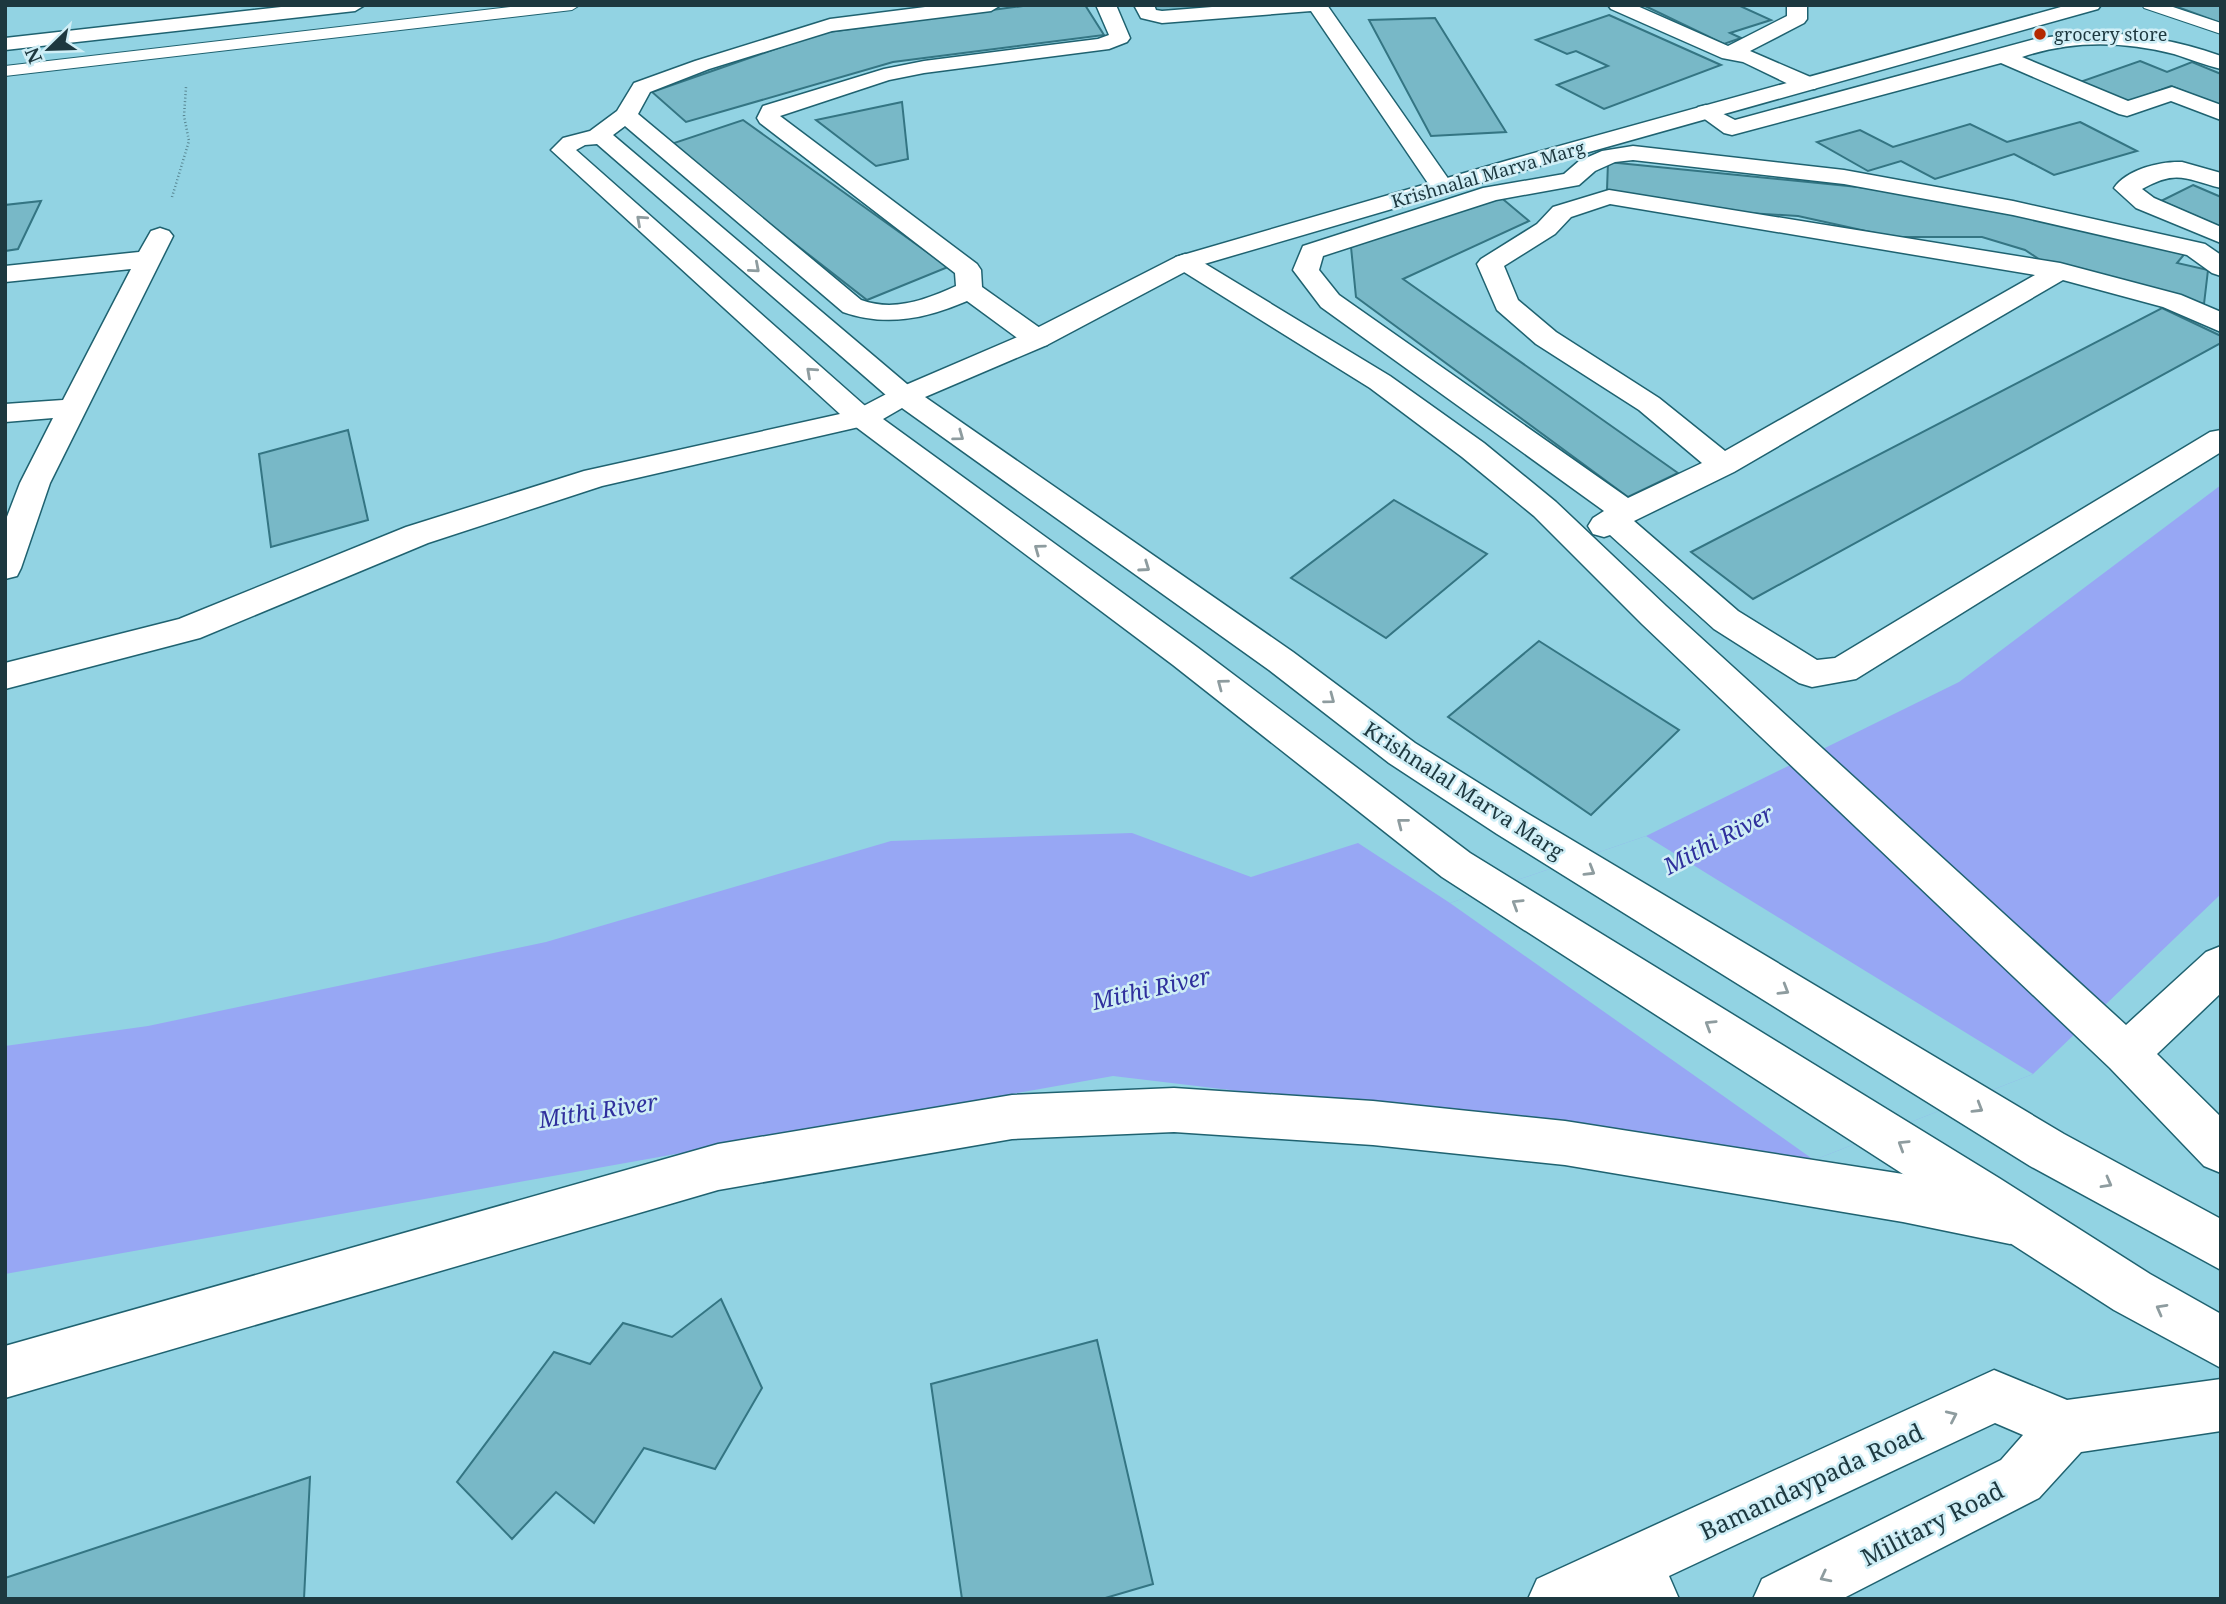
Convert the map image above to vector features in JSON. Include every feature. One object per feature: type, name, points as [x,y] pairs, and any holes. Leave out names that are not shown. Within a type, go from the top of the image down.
[{"type":"street","points":[[5,44],[355,5]]},
{"type":"street","points":[[596,137],[626,115],[642,88],[792,37],[830,25],[990,5]]},
{"type":"street","points":[[969,290],[968,270],[768,118],[771,111],[872,78],[911,69],[1102,45],[1120,38],[1106,5]]},
{"type":"street","points":[[1144,5],[1148,15],[1162,17],[1317,5],[1442,187]]},
{"type":"street","points":[[1618,5],[1729,54]]},
{"type":"street","points":[[1729,54],[1797,19],[1797,5]]},
{"type":"street","name":"Krishnalal Marva Marg","points":[[5,676],[188,629],[417,535],[595,478],[862,418],[904,396],[1037,339],[1185,262],[1517,165],[2091,5]]},
{"type":"street","points":[[1706,112],[1732,128],[2065,39],[2146,41],[2185,49],[2221,63]]},
{"type":"street","points":[[1729,54],[1728,62],[1796,87]]},
{"type":"street","points":[[2003,55],[2127,109],[2172,94],[2221,113]]},
{"type":"street","points":[[626,115],[852,306],[868,313],[916,311],[969,290]]},
{"type":"street","points":[[904,396],[603,138],[596,137],[566,145],[563,150],[862,418],[1249,704],[1456,865],[2132,1292],[2221,1342]]},
{"type":"street","points":[[2221,268],[2196,249],[2013,208],[1844,177],[1633,153],[1610,156],[1587,166],[1570,180],[1492,193],[1312,251],[1306,270],[1330,301],[1619,516],[1726,620],[1812,674],[1843,670],[2221,439]]},
{"type":"street","points":[[1517,165],[1577,206]]},
{"type":"street","points":[[2221,181],[2179,167],[2148,175],[2126,188],[2145,203],[2221,236]]},
{"type":"street","points":[[1723,465],[1649,404],[1546,338],[1506,304],[1490,264],[1546,229],[1562,212],[1609,197],[2060,271],[2172,301],[2214,319],[2221,281]]},
{"type":"street","points":[[678,253],[720,238]]},
{"type":"street","points":[[5,274],[155,248]]},
{"type":"street","points":[[5,568],[35,483],[155,248]]},
{"type":"street","points":[[1185,262],[1380,382],[1535,500],[1654,615],[2116,1045],[2221,1150]]},
{"type":"street","points":[[1574,539],[1723,465],[2060,271]]},
{"type":"street","points":[[969,290],[1037,339]]},
{"type":"street","name":"Krishnalal Marva Marg","points":[[904,396],[1281,661],[1402,753],[1511,823],[2047,1150],[2221,1246]]},
{"type":"street","points":[[5,413],[74,408]]},
{"type":"street","points":[[2116,1045],[2221,965]]},
{"type":"street","points":[[5,1372],[718,1167],[1012,1117],[1174,1110],[1373,1123],[1565,1143],[1903,1198],[2026,1223]]},
{"type":"street","name":"Bamandaypada Road","points":[[1557,1599],[1642,1581],[1994,1396],[2067,1427]]},
{"type":"street","points":[[2067,1427],[2221,1405]]},
{"type":"street","name":"Military Road","points":[[1782,1599],[2020,1479],[2067,1427]]},
{"type":"lane","points":[[5,71],[572,5]]},
{"type":"lane","points":[[2150,5],[2221,29]]},
{"type":"path","points":[[155,248],[189,141],[184,116],[187,93],[181,51]]},
{"type":"water","name":"Mithi River","points":[[2221,485],[2221,894],[2033,1074],[1814,1160],[1113,1076],[5,1274],[5,1046],[148,1026],[546,942],[891,841],[1132,833],[1251,877],[1358,843],[1450,903],[1646,836],[1959,682]]},
{"type":"pier","points":[[1646,836],[2033,1074],[1814,1160],[1450,903]]},
{"type":"building","points":[[1030,5],[1085,5],[1104,35],[893,62],[686,122],[652,92],[821,33]]},
{"type":"building","points":[[1152,5],[1273,5],[1155,12]]},
{"type":"building","points":[[1643,5],[1738,5],[1771,20],[1730,33],[1741,38],[1724,44]]},
{"type":"building","points":[[2172,5],[2221,5],[2221,23]]},
{"type":"building","points":[[1609,15],[1721,65],[1604,109],[1557,85],[1608,66],[1576,51],[1567,54],[1536,40]]},
{"type":"building","points":[[1435,18],[1506,132],[1431,136],[1369,20]]},
{"type":"building","points":[[2140,61],[2167,72],[2192,62],[2221,74],[2221,106],[2171,86],[2125,103],[2077,83]]},
{"type":"building","points":[[902,102],[908,159],[876,166],[816,120]]},
{"type":"building","points":[[743,120],[948,267],[867,300],[668,145]]},
{"type":"building","points":[[2080,122],[2137,151],[2054,175],[2014,154],[1935,179],[1901,161],[1868,171],[1817,142],[1860,130],[1893,147],[1970,124],[2007,142]]},
{"type":"building","points":[[1608,162],[1918,193],[2187,251],[2177,263],[2208,270],[2204,304],[2048,265],[2025,250],[1982,237],[1893,237],[1798,216],[1699,210],[1607,190]]},
{"type":"building","points":[[2193,185],[2221,197],[2221,227],[2161,201]]},
{"type":"building","points":[[1498,195],[1529,221],[1403,279],[1678,473],[1628,497],[1356,297],[1351,247]]},
{"type":"building","points":[[41,201],[18,249],[5,251],[5,205]]},
{"type":"building","points":[[2162,308],[2221,336],[2221,343],[1753,599],[1691,552]]},
{"type":"building","points":[[348,430],[368,520],[271,547],[259,454]]},
{"type":"building","points":[[1394,500],[1487,554],[1386,638],[1291,578]]},
{"type":"building","points":[[1539,641],[1679,730],[1591,815],[1448,717]]},
{"type":"building","points":[[721,1299],[762,1388],[715,1469],[644,1448],[594,1523],[556,1492],[512,1539],[457,1482],[554,1352],[590,1364],[623,1323],[672,1337]]},
{"type":"building","points":[[1097,1340],[1153,1584],[1102,1599],[962,1599],[931,1384]]},
{"type":"building","points":[[310,1477],[304,1599],[5,1599],[5,1578]]},
{"type":"place","name":"grocery store","points":[[2040,34]]}]
